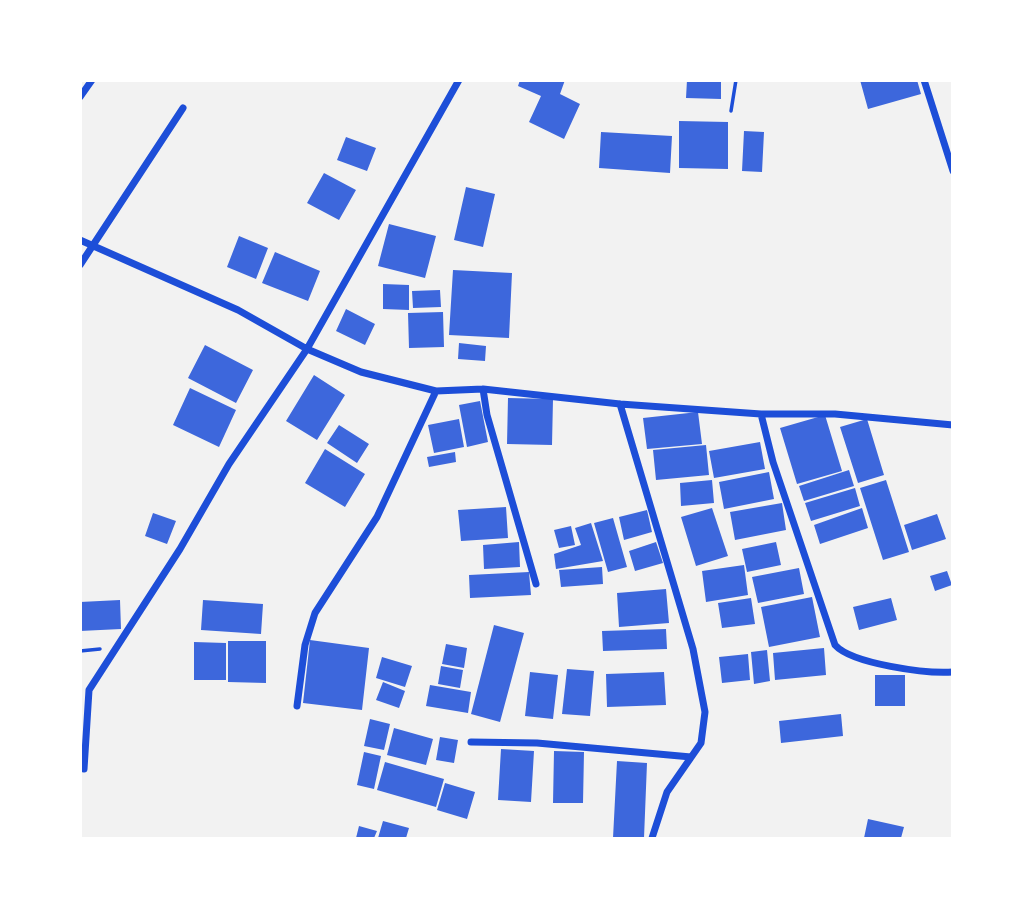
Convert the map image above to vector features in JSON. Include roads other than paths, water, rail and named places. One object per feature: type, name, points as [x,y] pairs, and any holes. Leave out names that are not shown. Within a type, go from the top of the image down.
[{"type":"street","points":[[80,97],[92,80]]},
{"type":"street","points":[[84,769],[89,690],[180,549],[229,464],[307,349],[459,80]]},
{"type":"street","points":[[924,80],[953,171]]},
{"type":"street","points":[[80,265],[183,108]]},
{"type":"street","points":[[80,240],[238,310],[307,349],[361,372],[436,391],[483,389],[620,404],[761,414],[845,414],[953,425]]},
{"type":"street","points":[[483,389],[487,415],[536,584]]},
{"type":"street","points":[[297,706],[305,645],[314,613],[377,517],[436,391]]},
{"type":"street","points":[[620,404],[699,671],[705,728],[701,743],[667,792],[652,838]]},
{"type":"street","points":[[761,414],[777,474],[835,645],[849,656],[938,673],[953,672]]},
{"type":"street","points":[[471,742],[537,743],[691,757]]}]
